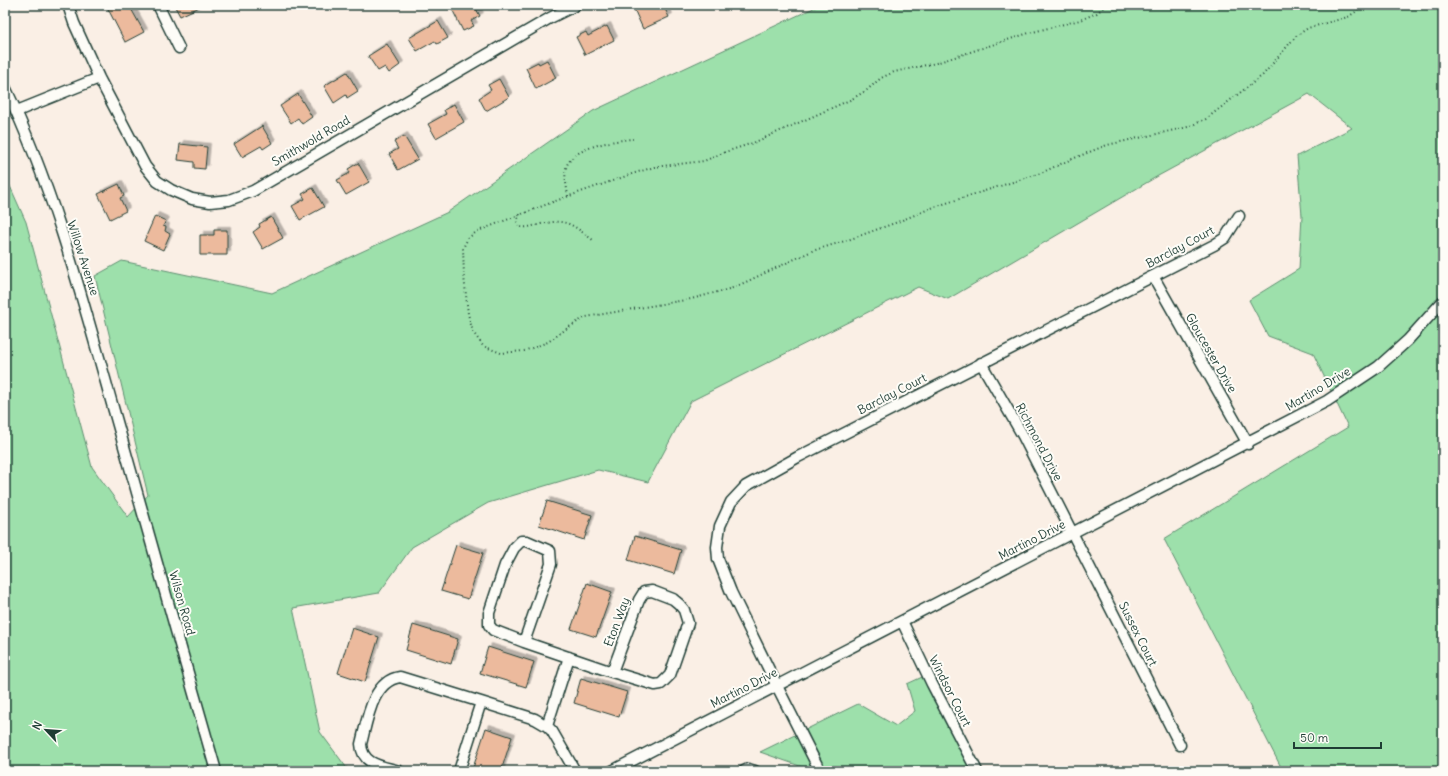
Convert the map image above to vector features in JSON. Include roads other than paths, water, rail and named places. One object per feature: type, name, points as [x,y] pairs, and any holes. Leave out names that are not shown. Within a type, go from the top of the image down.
[{"type":"street","name":"Smithwold Road","points":[[68,5],[74,23],[99,78],[146,166],[157,181],[171,190],[192,199],[210,202],[229,200],[253,191],[388,111],[550,18],[576,5]]},
{"type":"street","points":[[158,5],[179,48]]},
{"type":"street","points":[[17,111],[99,78]]},
{"type":"street","name":"Willow Avenue","points":[[5,86],[17,111],[39,169],[74,268],[123,443]]},
{"type":"street","name":"Barclay Court","points":[[820,771],[731,592],[718,559],[720,526],[731,502],[746,486],[792,460],[1214,245],[1225,238],[1239,216]]},
{"type":"street","name":"Gloucester Drive","points":[[1153,276],[1248,444]]},
{"type":"street","name":"Martino Drive","points":[[612,771],[1327,402],[1378,367],[1408,340],[1443,301]]},
{"type":"street","name":"Richmond Drive","points":[[982,363],[1022,436],[1072,534]]},
{"type":"street","name":"Wilson Road","points":[[123,443],[216,771]]},
{"type":"street","name":"Sussex Court","points":[[1072,534],[1180,746]]},
{"type":"street","name":"Eton Way","points":[[524,642],[551,564],[550,551],[527,541],[521,541],[514,548],[505,565],[490,613],[489,625],[493,630],[524,642],[569,658],[612,672],[655,685],[661,684],[670,675],[688,624],[684,610],[673,599],[652,591],[644,592],[638,600],[612,672]]},
{"type":"street","name":"Windsor Court","points":[[902,621],[932,684],[977,771]]},
{"type":"street","points":[[547,726],[569,658]]},
{"type":"street","points":[[399,771],[376,765],[365,758],[361,752],[360,744],[376,694],[386,682],[400,677],[535,719],[547,726],[552,731],[575,771]]},
{"type":"street","points":[[459,771],[481,702]]},
{"type":"street","points":[[744,771],[748,769],[755,771]]}]
